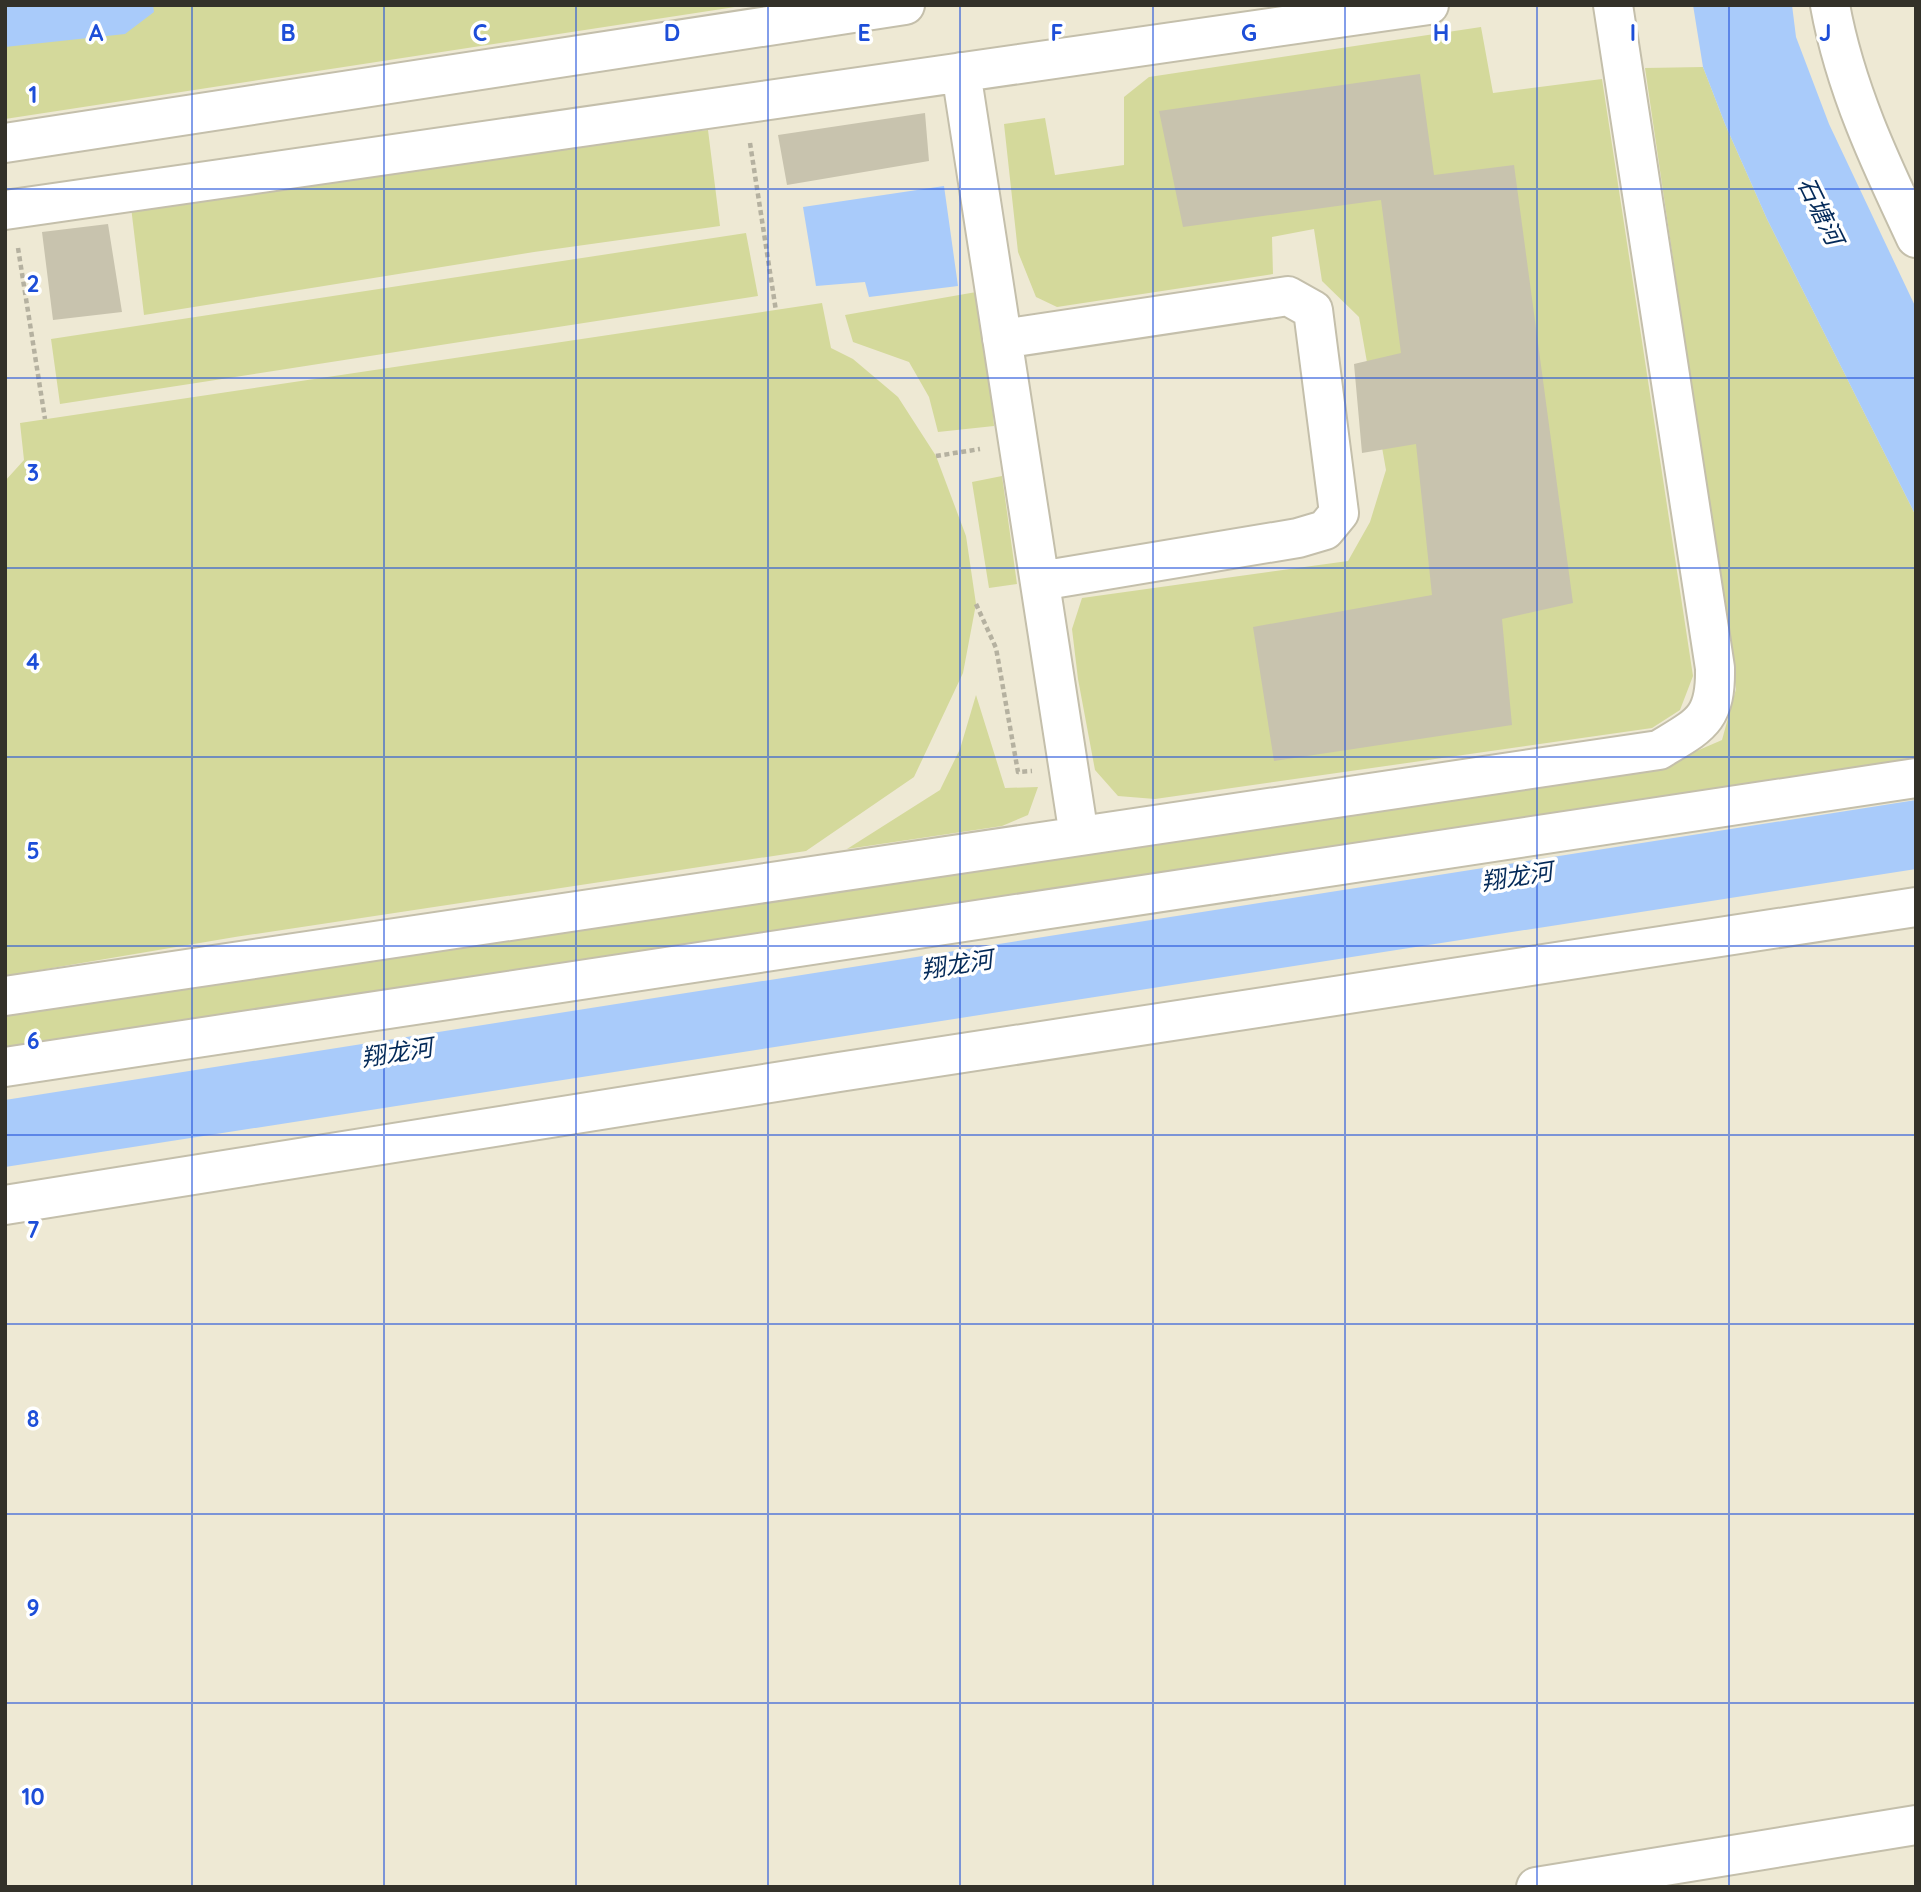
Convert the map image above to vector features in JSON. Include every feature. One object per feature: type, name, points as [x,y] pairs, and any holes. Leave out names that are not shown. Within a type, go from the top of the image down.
[{"type":"street","points":[[5,143],[905,5]]},
{"type":"street","points":[[8,209],[1429,5]]},
{"type":"street","points":[[5,996],[1658,750],[1697,727],[1716,699],[1715,668],[1613,5]]},
{"type":"street","points":[[1830,5],[1838,52],[1868,137],[1916,238]]},
{"type":"street","points":[[961,72],[1079,836]]},
{"type":"street","points":[[1002,339],[1288,296],[1312,310],[1339,513],[1325,530],[1298,538],[1040,581]]},
{"type":"street","points":[[5,1067],[1916,778]]},
{"type":"street","points":[[5,1205],[839,1072],[1916,907]]},
{"type":"street","points":[[1536,1887],[1916,1825]]},
{"type":"path","points":[[745,104],[776,310]]},
{"type":"path","points":[[8,209],[45,419]]},
{"type":"path","points":[[976,604],[996,648],[1018,772],[1068,767]]},
{"type":"green space","points":[[5,5],[748,5],[5,119]]},
{"type":"green space","points":[[1481,27],[1493,93],[1602,79],[1693,676],[1680,710],[1652,728],[1155,799],[1118,796],[1095,770],[1078,679],[1072,629],[1082,598],[1348,561],[1370,522],[1386,470],[1359,317],[1322,281],[1314,229],[1272,237],[1273,274],[1057,307],[1036,297],[1018,252],[1004,124],[1045,118],[1055,175],[1124,165],[1124,97],[1149,77]]},
{"type":"green space","points":[[1703,67],[1767,219],[1916,516],[1916,763],[5,1047],[5,1014],[1662,766],[1722,740],[1736,689],[1645,68]]},
{"type":"green space","points":[[708,130],[720,226],[534,252],[144,315],[131,207],[522,152]]},
{"type":"green space","points":[[746,233],[758,296],[60,404],[51,339]]},
{"type":"green space","points":[[982,291],[994,426],[938,432],[929,397],[909,362],[853,342],[845,315]]},
{"type":"green space","points":[[822,303],[831,348],[853,359],[898,397],[936,456],[966,536],[976,604],[963,673],[914,777],[806,851],[235,937],[5,976],[5,481],[24,460],[20,423]]},
{"type":"green space","points":[[1002,476],[1017,584],[989,588],[972,482]]},
{"type":"green space","points":[[976,695],[1005,788],[1038,787],[1028,815],[1002,826],[847,849],[940,790],[960,749]]},
{"type":"water","points":[[5,5],[153,5],[154,12],[125,34],[5,47]]},
{"type":"water","name":"石塘河","points":[[1693,5],[1792,5],[1796,37],[1829,124],[1916,308],[1916,516],[1767,219],[1725,124],[1703,67]]},
{"type":"water","points":[[944,186],[958,286],[869,297],[865,282],[816,286],[803,207]]},
{"type":"water","name":"翔龙河","points":[[1916,800],[1916,869],[5,1167],[5,1100]]},
{"type":"building","points":[[1420,74],[1434,175],[1514,165],[1573,603],[1502,619],[1512,725],[1274,761],[1253,627],[1432,595],[1416,444],[1362,453],[1354,364],[1401,353],[1381,200],[1183,227],[1159,111]]},
{"type":"building","points":[[925,113],[929,161],[787,185],[778,135]]},
{"type":"building","points":[[108,224],[122,312],[53,320],[42,232]]}]
